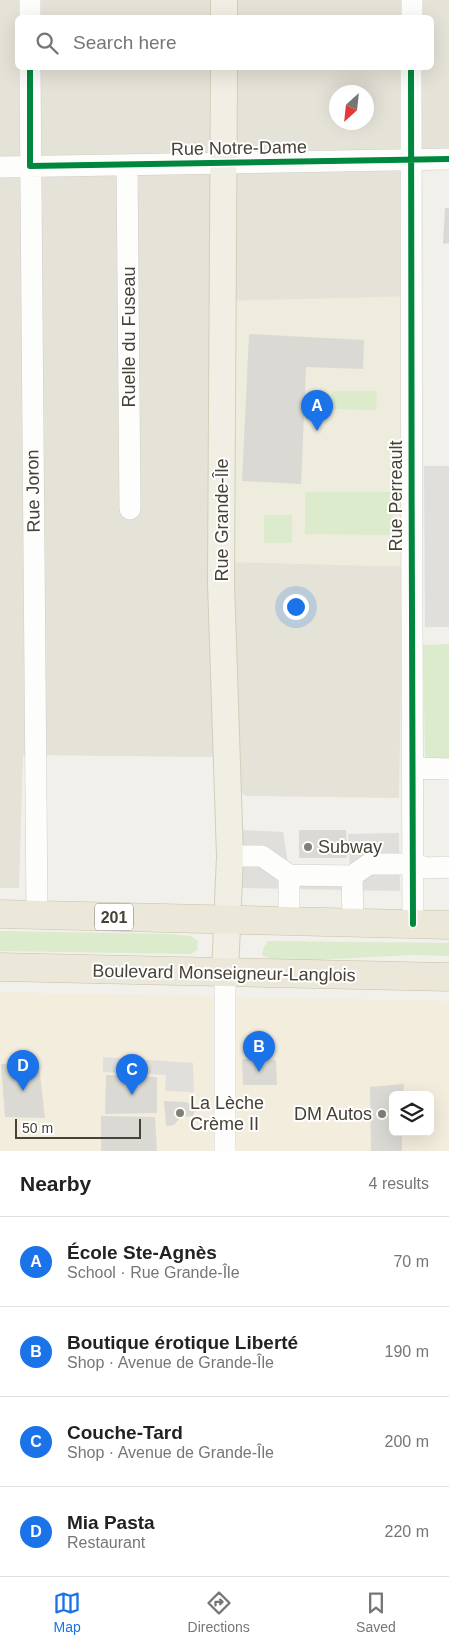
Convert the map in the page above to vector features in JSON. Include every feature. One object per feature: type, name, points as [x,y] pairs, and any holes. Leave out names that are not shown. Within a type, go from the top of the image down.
[{"type":"highway","name":"201","points":[[0,914],[449,925]]},
{"type":"highway","name":"Boulevard Monseigneur-Langlois","points":[[0,967],[449,977]]},
{"type":"main road","points":[[224,0],[224,15]]},
{"type":"main road","name":"Rue Grande-Île","points":[[224,70],[222,583],[230,856],[225,972]]},
{"type":"street","points":[[30,0],[30,15]]},
{"type":"street","points":[[412,0],[412,15]]},
{"type":"street","name":"Rue Joron","points":[[30,70],[37,915]]},
{"type":"street","name":"Rue Perreault","points":[[411,70],[413,924]]},
{"type":"street","name":"Rue Notre-Dame","points":[[0,167],[449,159]]},
{"type":"street","name":"Ruelle du Fuseau","points":[[127,165],[130,509]]},
{"type":"street","points":[[414,768],[449,769]]},
{"type":"street","points":[[230,856],[262,856],[289,875],[352,876],[369,864],[412,864],[428,868],[448,868]]},
{"type":"street","points":[[289,875],[289,921]]},
{"type":"street","points":[[352,876],[353,923]]},
{"type":"street","points":[[225,972],[225,1151]]},
{"type":"shaded area","points":[[0,0],[449,0],[449,162],[410,160],[399,798],[245,796],[212,757],[23,755],[19,888],[0,888]]},
{"type":"shaded area","points":[[411,296],[412,567],[222,562],[223,301]]},
{"type":"shaded area","points":[[424,466],[449,466],[449,627],[425,627]]},
{"type":"shaded area","points":[[242,830],[283,832],[288,864],[350,869],[348,834],[399,833],[400,891],[242,888]]},
{"type":"shaded area","points":[[0,992],[449,1001],[449,1151],[0,1151]]},
{"type":"shaded area","points":[[103,1057],[193,1063],[194,1092],[165,1091],[166,1075],[103,1072]]},
{"type":"green space","points":[[332,391],[377,391],[376,410],[332,409]]},
{"type":"green space","points":[[305,492],[393,492],[392,535],[305,534]]},
{"type":"green space","points":[[264,515],[292,515],[292,543],[264,543]]},
{"type":"green space","points":[[449,644],[449,759],[425,759],[423,645]]},
{"type":"green space","points":[[0,931],[171,934],[191,936],[198,941],[197,950],[191,954],[0,951]]},
{"type":"green space","points":[[268,941],[449,943],[449,956],[411,955],[279,962],[262,955]]},
{"type":"building","points":[[445,208],[449,208],[449,243],[443,244]]},
{"type":"building","points":[[249,334],[364,340],[363,369],[306,367],[301,484],[242,481]]},
{"type":"building","points":[[299,830],[346,830],[347,858],[299,858]]},
{"type":"building","points":[[242,1059],[276,1060],[277,1085],[243,1085]]},
{"type":"building","points":[[1,1064],[39,1065],[45,1118],[5,1117]]},
{"type":"building","points":[[106,1075],[157,1077],[157,1113],[105,1114]]},
{"type":"building","name":"DM Autos","points":[[404,1084],[403,1091],[389,1091],[389,1136],[402,1136],[402,1151],[371,1151],[370,1087]]},
{"type":"building","name":"La Lèche Crème II","points":[[164,1101],[191,1104],[195,1110],[193,1116],[181,1117],[174,1125],[166,1126]]},
{"type":"building","points":[[101,1116],[155,1117],[157,1151],[101,1151]]},
{"type":"cycle path","points":[[30,70],[30,166],[449,159]]},
{"type":"cycle path","points":[[411,70],[413,924]]},
{"type":"place","name":"École Ste-Agnès","points":[[317,431]]},
{"type":"place","name":"Subway","points":[[308,847]]},
{"type":"place","name":"Boutique érotique Liberté","points":[[259,1072]]},
{"type":"place","name":"Mia Pasta","points":[[23,1091]]},
{"type":"place","name":"Couche-Tard","points":[[132,1095]]},
{"type":"place","name":"La Lèche Crème II","points":[[180,1113]]},
{"type":"place","name":"DM Autos","points":[[382,1114]]}]
